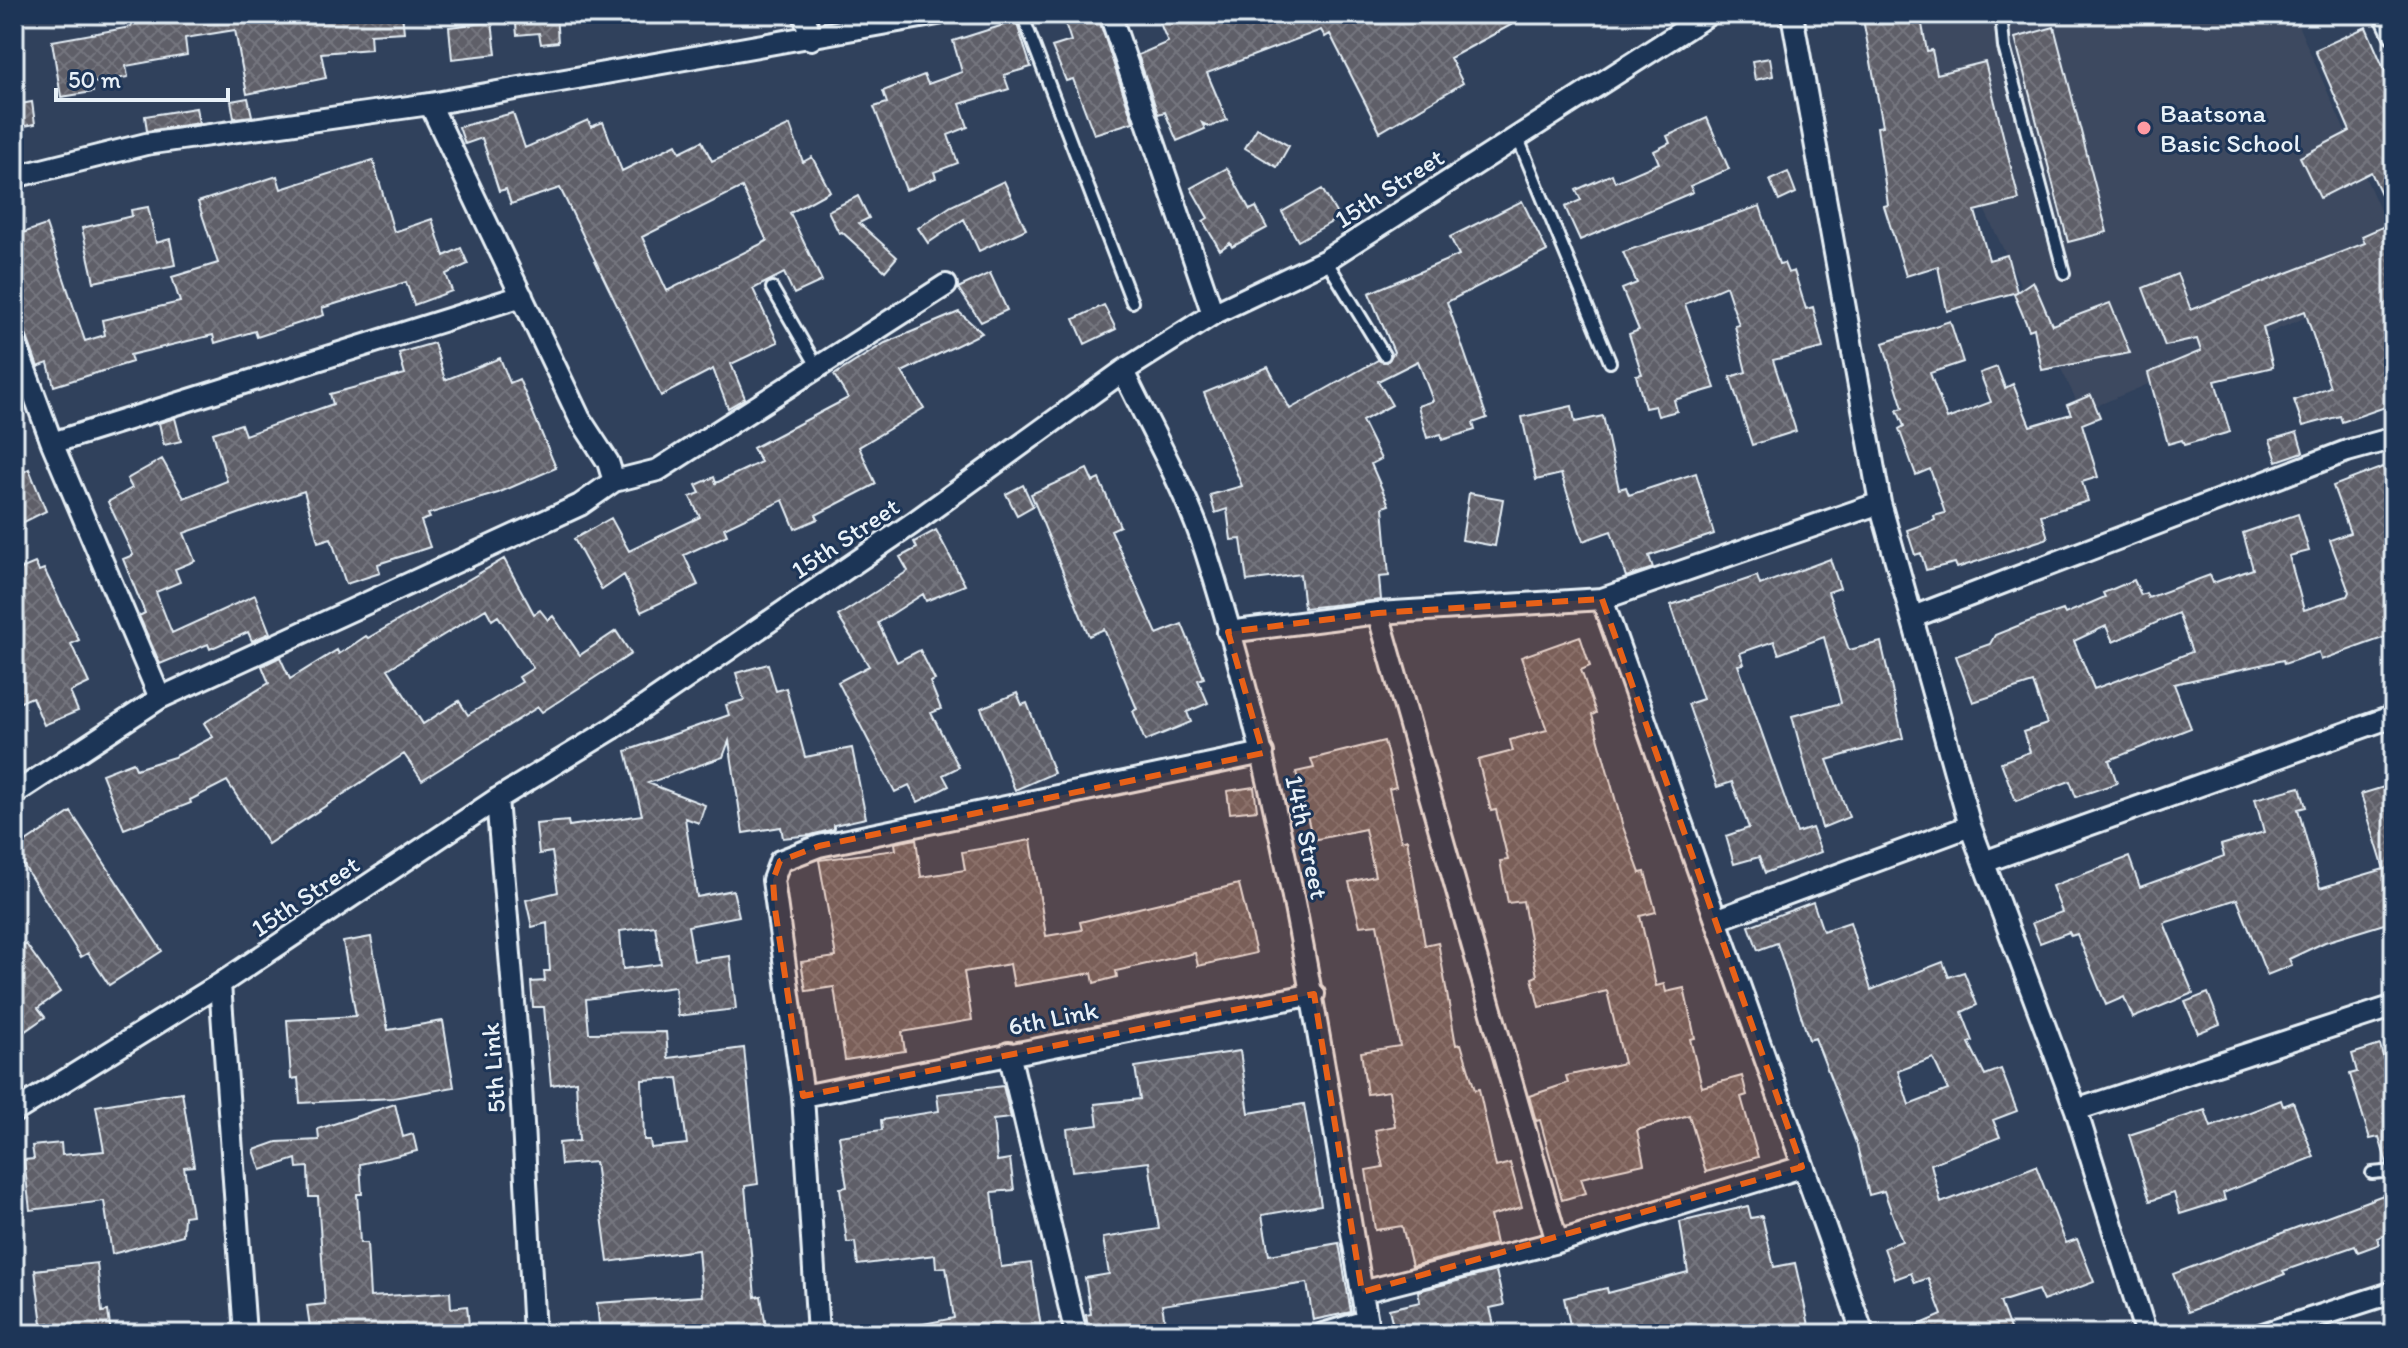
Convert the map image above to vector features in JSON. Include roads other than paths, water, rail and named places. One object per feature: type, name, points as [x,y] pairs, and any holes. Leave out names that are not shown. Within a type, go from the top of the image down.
[{"type":"street","points":[[804,14],[811,39]]},
{"type":"street","points":[[14,177],[146,144],[430,104],[811,39],[938,14]]},
{"type":"street","points":[[1110,14],[1213,314]]},
{"type":"street","name":"15th Street","points":[[14,1112],[220,984],[497,799],[612,729],[913,523],[1123,371],[1213,314],[1326,260],[1709,14]]},
{"type":"street","points":[[1792,14],[1880,503],[1970,826],[2076,1110],[2146,1334]]},
{"type":"street","points":[[2385,14],[2394,33]]},
{"type":"street","points":[[430,104],[580,419],[608,462],[614,481]]},
{"type":"street","points":[[14,794],[160,698],[580,505],[614,481],[658,470],[946,285]]},
{"type":"street","points":[[52,443],[522,296]]},
{"type":"street","points":[[14,340],[52,443],[160,698]]},
{"type":"street","name":"14th Street","points":[[1123,371],[1205,550],[1263,753],[1314,994],[1368,1327]]},
{"type":"street","points":[[1913,617],[2347,451],[2394,438]]},
{"type":"street","points":[[1228,632],[1378,613],[1602,599],[1880,503]]},
{"type":"street","points":[[1602,599],[1863,1334]]},
{"type":"street","points":[[1378,613],[1557,1242]]},
{"type":"street","points":[[1984,862],[2394,716]]},
{"type":"street","points":[[818,1334],[803,1096],[775,909],[773,880],[780,861],[819,846],[1263,753]]},
{"type":"street","name":"5th Link","points":[[497,799],[521,1086],[534,1334]]},
{"type":"street","points":[[1716,920],[1970,826]]},
{"type":"street","points":[[220,984],[245,1334]]},
{"type":"street","name":"6th Link","points":[[803,1096],[1314,994]]},
{"type":"street","points":[[2076,1110],[2394,1006]]},
{"type":"street","points":[[1009,1053],[1076,1334]]},
{"type":"street","points":[[1362,1292],[1557,1242],[1802,1167]]},
{"type":"street","points":[[2263,1334],[2394,1292]]},
{"type":"street","points":[[1323,1334],[1368,1327]]},
{"type":"lane","points":[[1022,14],[1132,302]]},
{"type":"lane","points":[[2001,14],[2004,47],[2064,273]]},
{"type":"lane","points":[[1517,136],[1610,362]]},
{"type":"lane","points":[[1326,260],[1384,355]]},
{"type":"lane","points":[[772,288],[818,368]]},
{"type":"lane","points":[[2372,1173],[2394,1171]]},
{"type":"place","name":"Baatsona Basic School","points":[[2144,128]]}]
